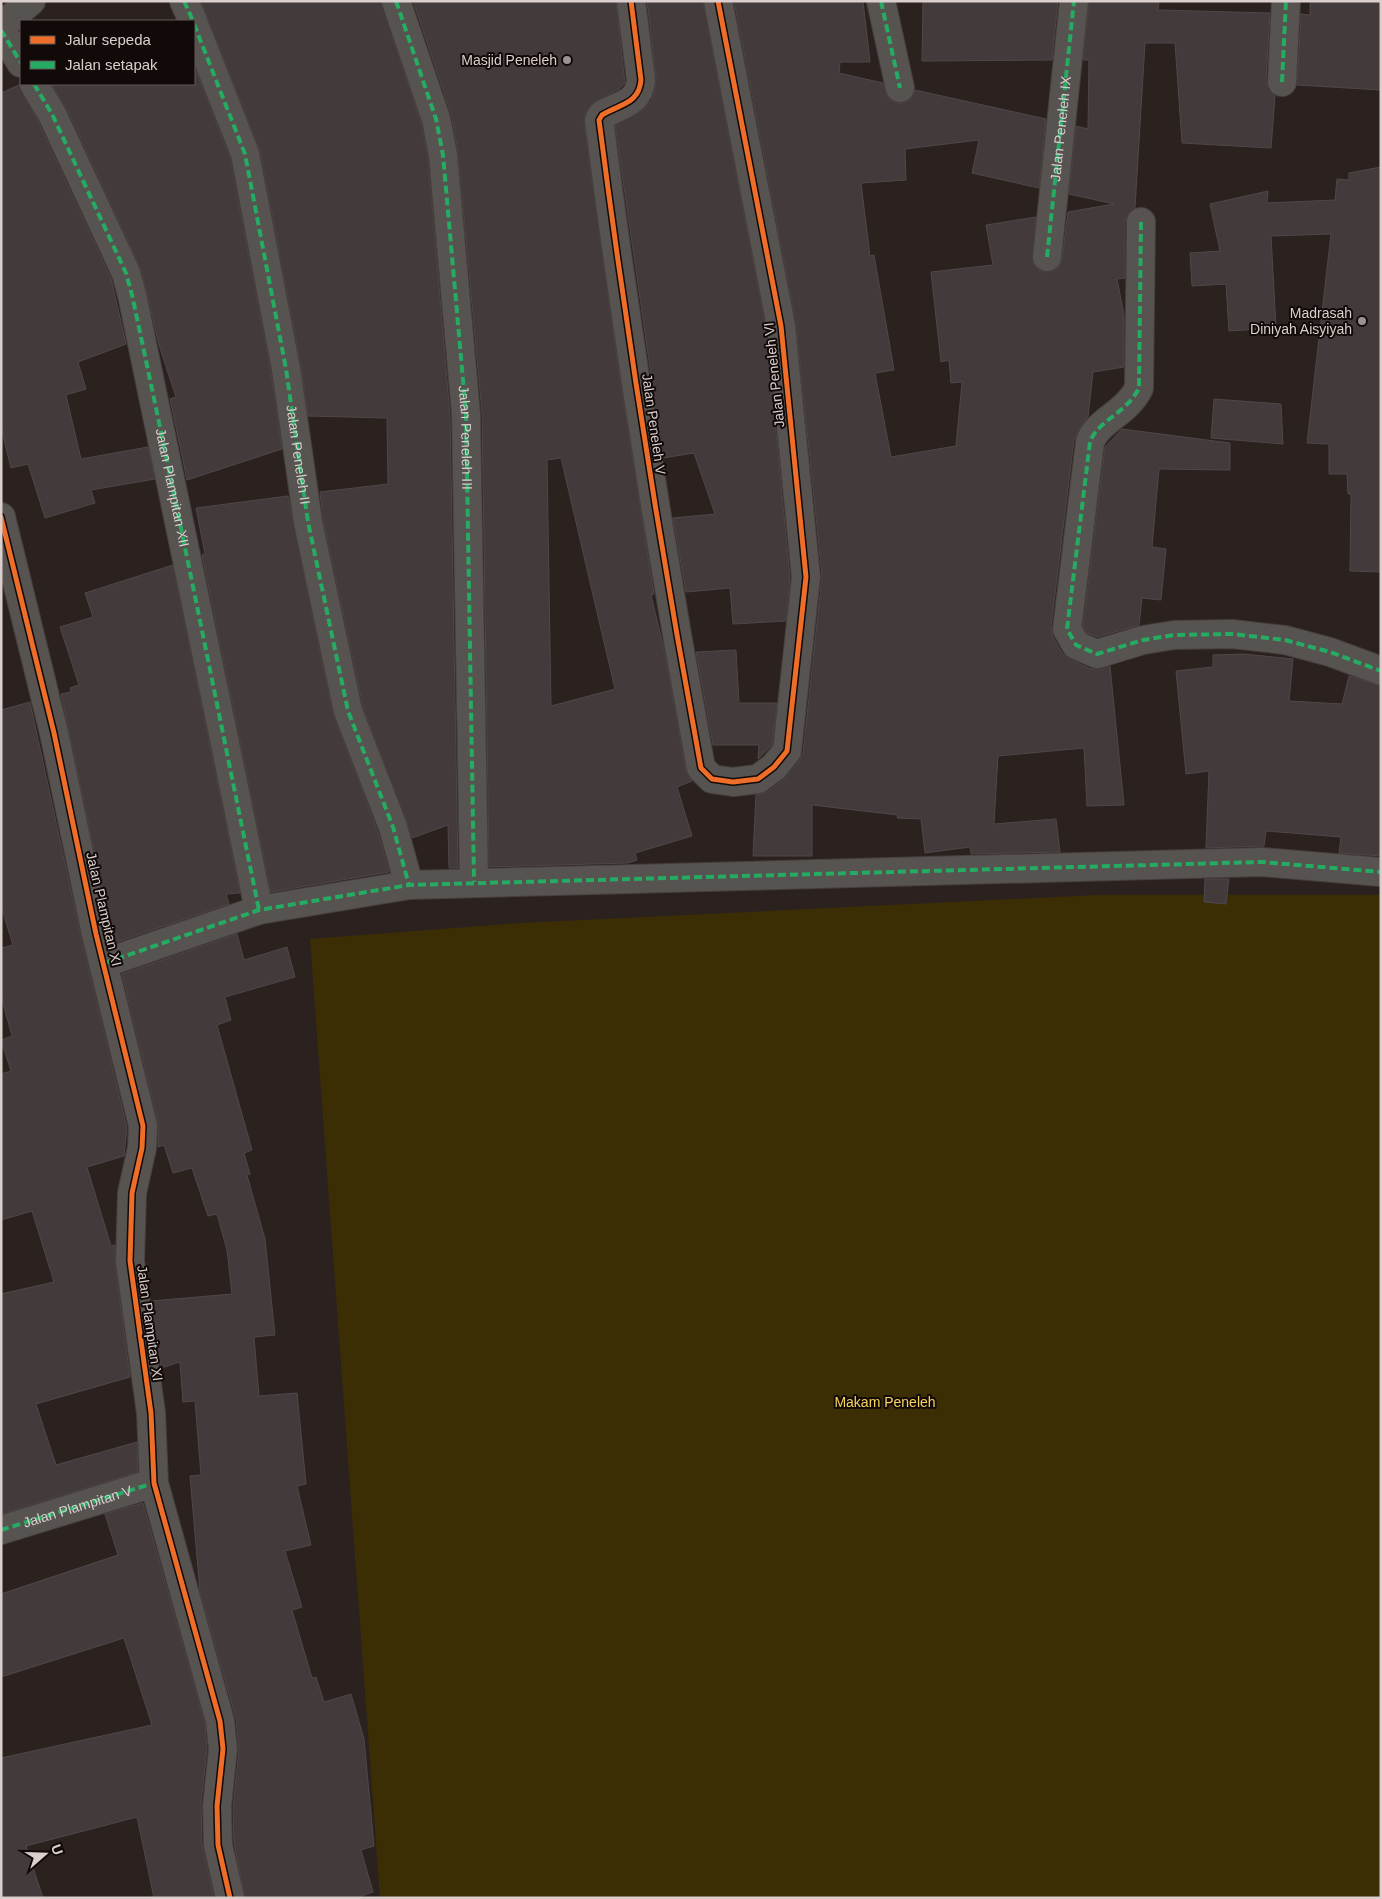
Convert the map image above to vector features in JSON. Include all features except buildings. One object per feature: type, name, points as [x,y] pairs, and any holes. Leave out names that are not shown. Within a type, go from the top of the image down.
[{"type":"street","points":[[1,26],[31,1]]},
{"type":"street","name":"Jalan Peneleh II","points":[[184,1],[192,20]]},
{"type":"street","name":"Jalan Peneleh III","points":[[396,1],[436,119],[442,155],[461,364],[467,453],[474,882]]},
{"type":"street","name":"Jalan Peneleh V","points":[[631,1],[641,80],[640,92],[630,101],[602,115],[599,120],[657,528],[701,768],[712,779],[733,782],[758,779],[774,767],[787,750]]},
{"type":"street","name":"Jalan Peneleh VI","points":[[718,1],[781,326],[806,577],[787,750]]},
{"type":"street","points":[[881,1],[900,88]]},
{"type":"street","name":"Jalan Peneleh IX","points":[[1047,257],[1074,1]]},
{"type":"street","points":[[1282,82],[1286,1]]},
{"type":"street","name":"Jalan Peneleh II","points":[[195,27],[245,154],[286,369],[308,522],[348,711],[393,827],[409,885]]},
{"type":"street","points":[[1,30],[20,61]]},
{"type":"street","name":"Jalan Plampitan XII","points":[[35,85],[52,114],[85,184],[126,273],[132,294],[260,910]]},
{"type":"street","points":[[1141,222],[1139,388],[1129,404],[1093,434],[1090,442],[1067,629],[1076,645],[1097,654],[1144,640],[1174,635],[1232,634],[1285,640],[1330,652],[1381,671]]},
{"type":"street","name":"Jalan Plampitan XI","points":[[1,518],[54,732],[96,934],[105,963],[142,1126],[142,1148],[132,1193],[130,1261],[151,1413],[154,1483],[220,1722],[223,1748],[217,1806],[218,1845],[230,1898]]},
{"type":"street","points":[[105,963],[260,910],[409,885],[1262,862],[1381,872]]},
{"type":"street","name":"Jalan Plampitan V","points":[[1,1530],[154,1483]]},
{"type":"green space","name":"Makam Peneleh","points":[[1097,895],[1381,895],[1381,1898],[380,1898],[310,939],[520,923]]},
{"type":"marked path","points":[[184,1],[193,20]]},
{"type":"marked path","points":[[396,1],[436,119],[443,155],[466,414],[474,882]]},
{"type":"marked path","points":[[881,1],[900,88]]},
{"type":"marked path","points":[[1047,257],[1074,1]]},
{"type":"marked path","points":[[1282,82],[1286,1]]},
{"type":"marked path","points":[[195,27],[245,154],[286,369],[308,522],[348,711],[393,827],[409,885]]},
{"type":"marked path","points":[[1,30],[20,61]]},
{"type":"marked path","points":[[35,85],[52,114],[126,273],[132,295],[259,910]]},
{"type":"marked path","points":[[1141,222],[1139,388],[1134,397],[1099,428],[1090,442],[1067,629],[1076,645],[1097,654],[1143,640],[1174,635],[1232,634],[1285,640],[1330,652],[1381,671]]},
{"type":"marked path","points":[[105,963],[259,910],[409,885],[1262,862],[1381,872]]},
{"type":"marked path","points":[[1,1530],[154,1483]]},
{"type":"cycle path","points":[[631,1],[641,80],[639,88],[633,99],[602,115],[599,120],[621,283],[646,445],[672,607],[701,768],[712,779],[733,782],[758,779],[774,767],[787,751],[806,577],[781,326],[718,1]]},
{"type":"cycle path","points":[[1,517],[54,733],[96,934],[143,1126],[142,1148],[132,1193],[130,1261],[151,1413],[154,1483],[220,1721],[223,1749],[217,1806],[218,1845],[230,1898]]},
{"type":"place","name":"Masjid Peneleh","points":[[567,60]]},
{"type":"place","name":"Madrasah Diniyah Aisyiyah","points":[[1362,321]]}]
